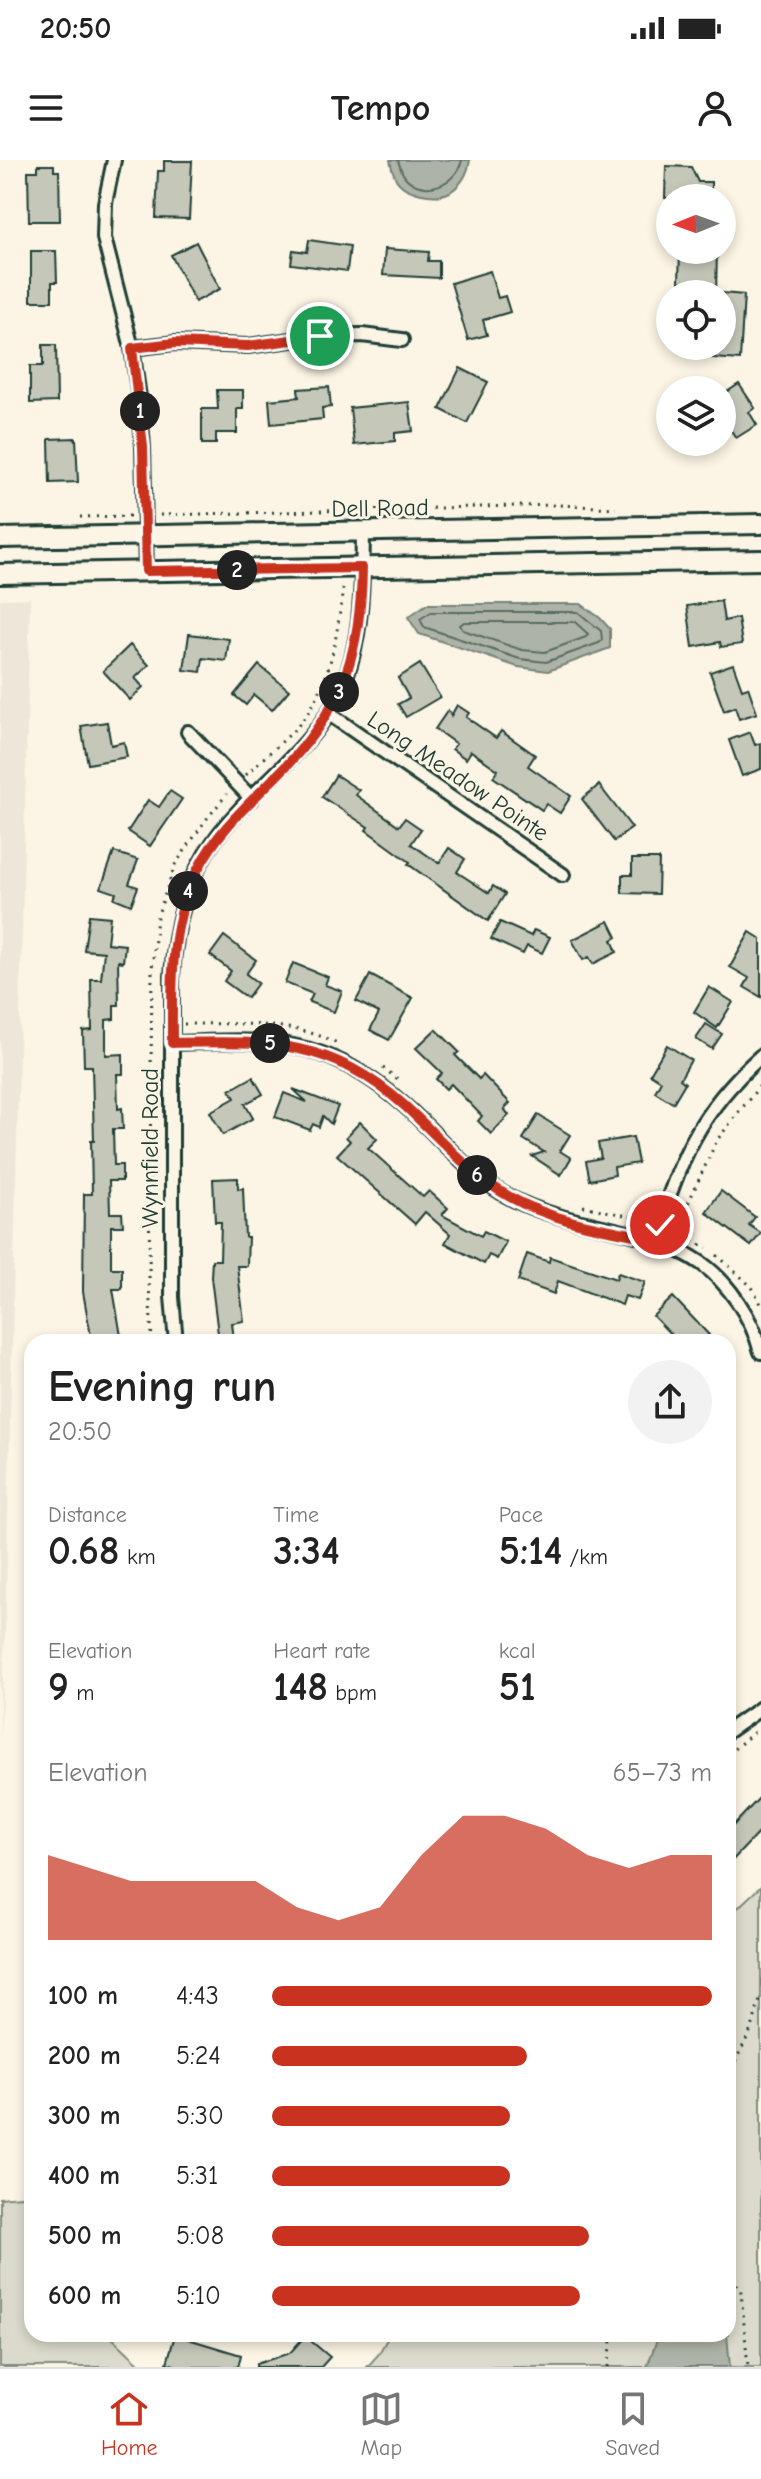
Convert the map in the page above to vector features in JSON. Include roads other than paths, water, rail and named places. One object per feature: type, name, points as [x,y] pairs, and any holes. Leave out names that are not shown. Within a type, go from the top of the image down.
[{"type":"main road","name":"Dell Road","points":[[0,538],[761,524]]},
{"type":"main road","points":[[0,574],[761,560]]},
{"type":"street","points":[[114,160],[105,203],[104,238],[132,348],[143,447],[146,571]]},
{"type":"street","points":[[132,348],[175,343],[248,346],[320,336],[362,335],[402,340]]},
{"type":"street","name":"Wynnfield Road","points":[[175,1334],[172,1297],[174,939],[183,902],[216,838],[290,762],[316,731],[337,698],[351,661],[360,623],[363,532]]},
{"type":"street","name":"Long Meadow Pointe","points":[[328,713],[563,875]]},
{"type":"street","points":[[188,732],[252,799]]},
{"type":"street","points":[[172,1043],[252,1041],[318,1052],[350,1065],[405,1106],[481,1179],[510,1198],[576,1223],[655,1239],[703,1265],[727,1287],[744,1313],[761,1352]]},
{"type":"street","points":[[655,1239],[683,1157],[698,1128],[718,1098],[761,1056]]},
{"type":"street","points":[[736,1725],[761,1708]]},
{"type":"water","points":[[390,160],[470,160],[466,174],[450,192],[428,195],[400,184]]},
{"type":"water","points":[[427,604],[581,604],[610,629],[610,648],[548,671],[518,667],[419,634],[408,617]]},
{"type":"water","points":[[656,2342],[728,2342],[730,2367],[647,2367]]}]
